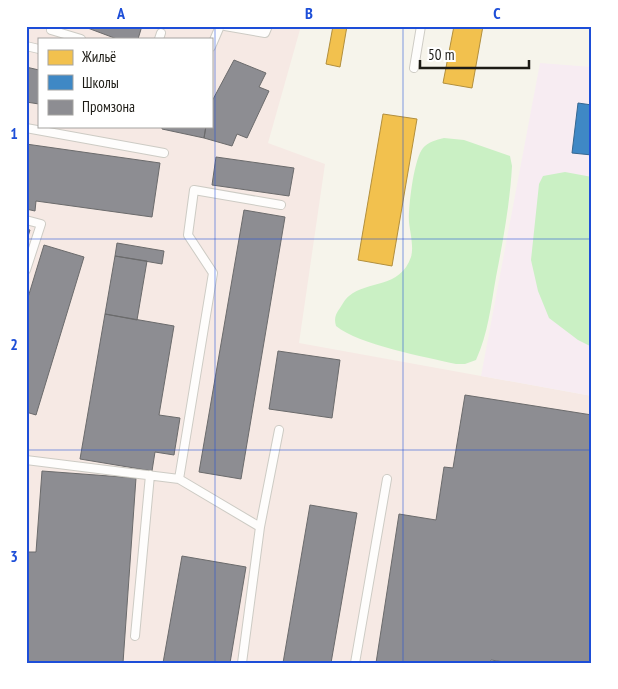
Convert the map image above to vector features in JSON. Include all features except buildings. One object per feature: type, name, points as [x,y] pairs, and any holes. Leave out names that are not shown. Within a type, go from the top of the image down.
[{"type":"lane","points":[[53,26],[51,30],[78,38]]},
{"type":"lane","points":[[212,45],[220,26]]},
{"type":"lane","points":[[225,26],[265,33],[268,26]]},
{"type":"lane","points":[[414,68],[421,26]]},
{"type":"lane","points":[[26,128],[164,153]]},
{"type":"lane","points":[[179,479],[213,273],[188,235],[194,190],[281,205]]},
{"type":"lane","points":[[26,220],[41,224],[26,270]]},
{"type":"lane","points":[[242,663],[260,527],[279,430]]},
{"type":"lane","points":[[26,460],[179,479],[260,527]]},
{"type":"lane","points":[[135,636],[150,476]]},
{"type":"lane","points":[[355,663],[387,479]]},
{"type":"shaded area","points":[[26,26],[301,26],[268,143],[325,164],[299,343],[592,396],[592,663],[26,663]]},
{"type":"shaded area","points":[[540,63],[592,67],[592,396],[481,376]]},
{"type":"green space","points":[[444,138],[464,140],[510,156],[512,166],[506,222],[491,309],[476,360],[465,364],[456,364],[376,345],[347,333],[336,326],[335,321],[337,313],[349,296],[357,291],[392,279],[406,267],[412,253],[409,215],[412,184],[417,162],[425,146]]},
{"type":"green space","points":[[565,172],[592,177],[592,347],[578,340],[549,318],[538,291],[531,260],[539,184],[543,176]]}]
